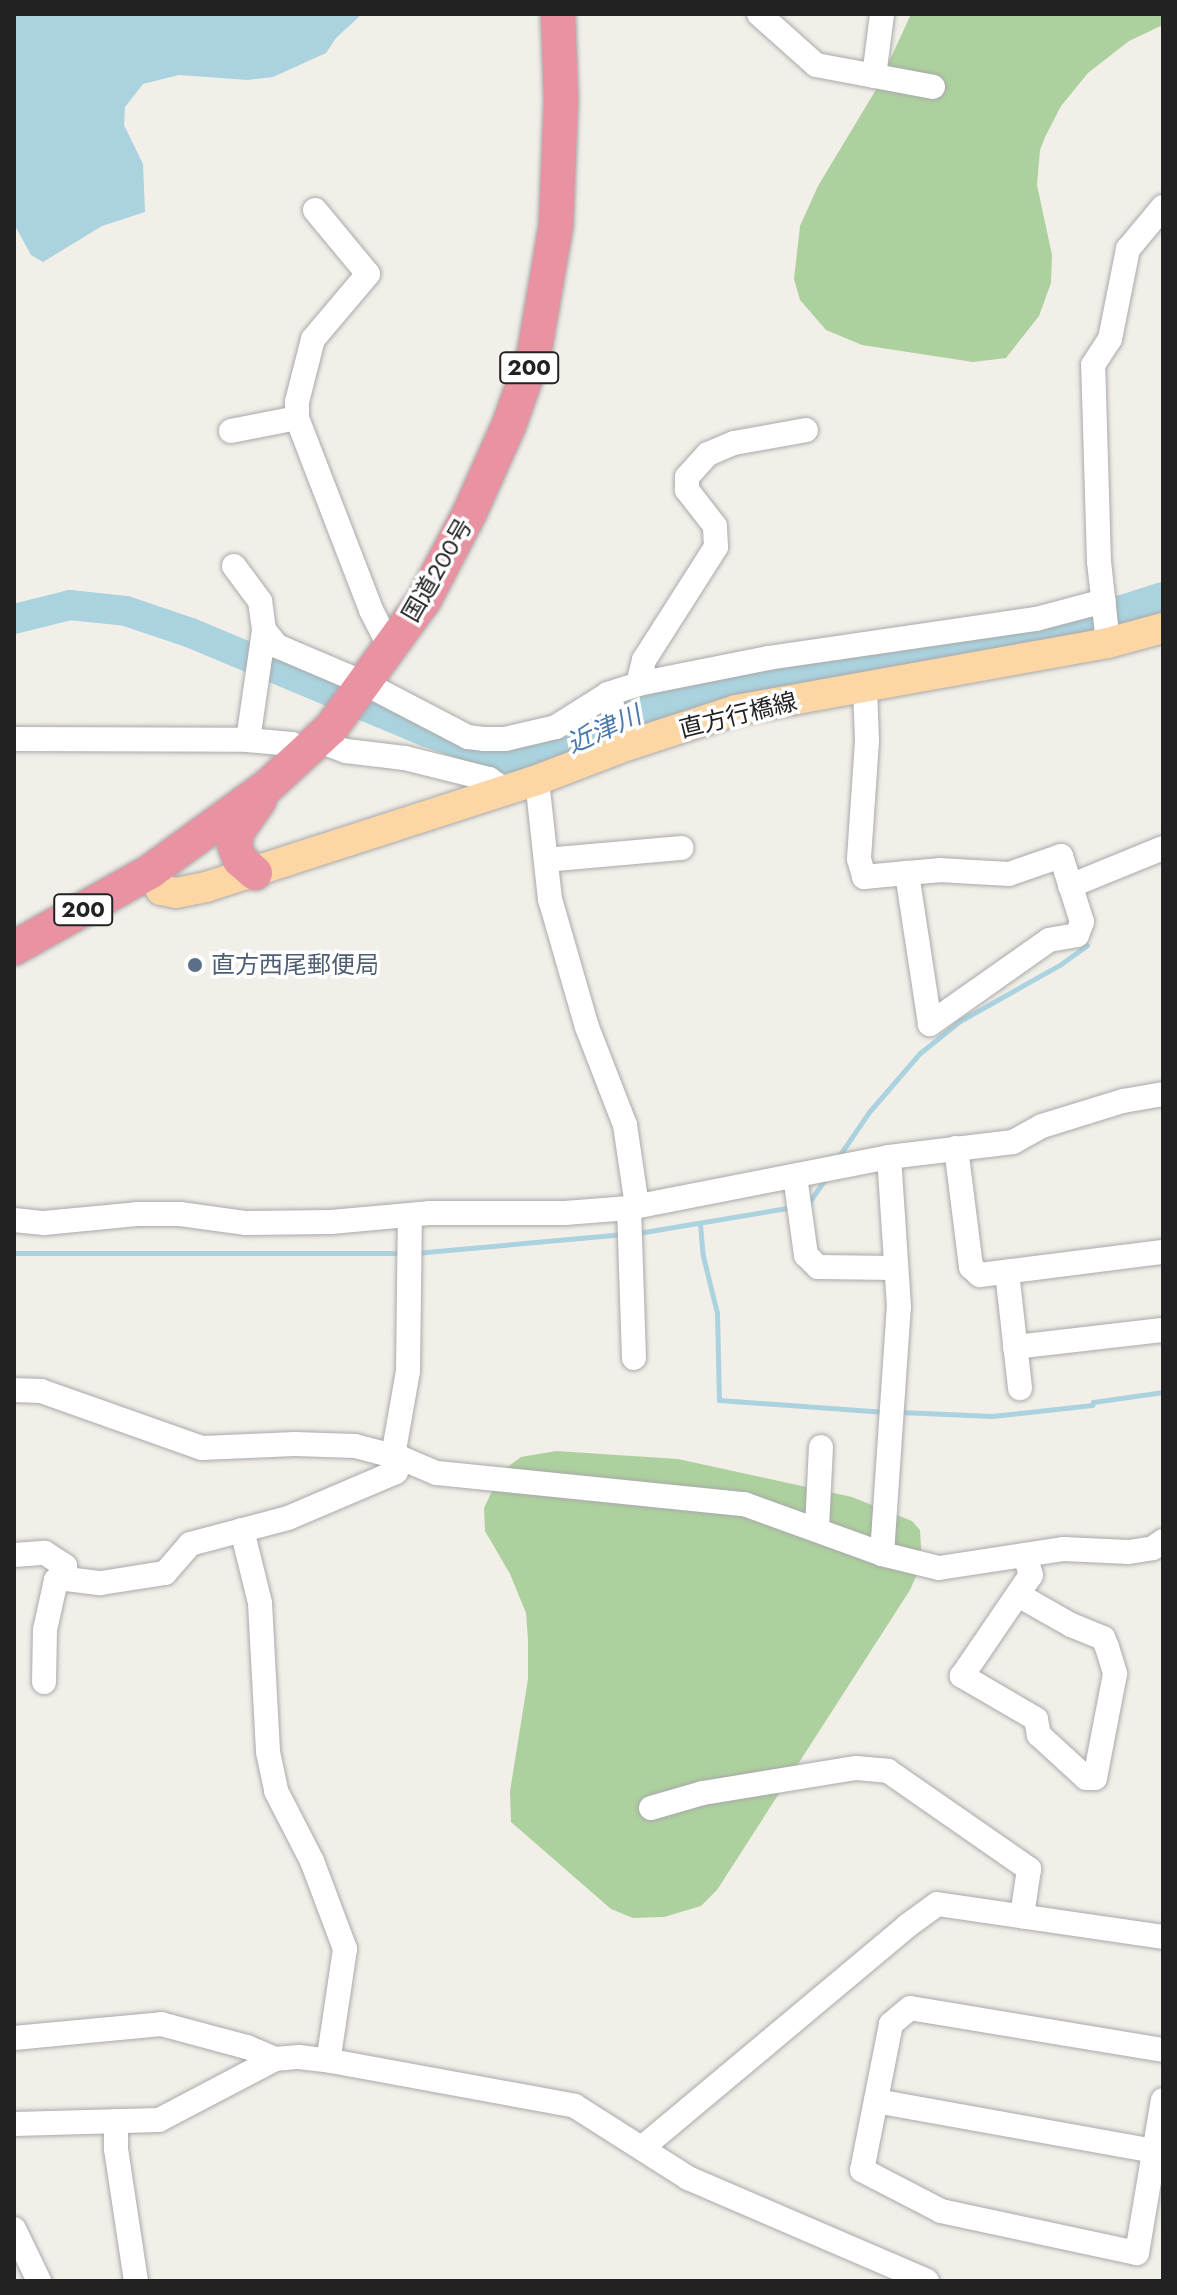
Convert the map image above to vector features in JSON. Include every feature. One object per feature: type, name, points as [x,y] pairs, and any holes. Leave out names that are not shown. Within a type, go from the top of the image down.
[{"type":"highway","name":"国道200号","points":[[14,948],[151,871],[268,786],[318,740],[366,684],[424,600],[470,512],[509,425],[534,354],[556,225],[561,98],[558,14]]},
{"type":"highway","points":[[255,873],[240,860],[235,846],[237,832],[268,786]]},
{"type":"main road","name":"直方行橋線","points":[[151,871],[161,890],[176,893],[255,873],[537,780],[624,740],[736,710],[1108,642],[1163,628]]},
{"type":"street","points":[[759,14],[816,65],[933,87]]},
{"type":"street","points":[[874,76],[882,14]]},
{"type":"street","points":[[1108,642],[1099,562],[1093,365],[1110,339],[1128,249],[1163,207]]},
{"type":"street","points":[[315,210],[368,274],[313,339],[297,402],[297,418],[371,610],[385,637],[396,641]]},
{"type":"street","points":[[231,431],[297,418]]},
{"type":"street","points":[[638,684],[644,660],[716,547],[715,526],[687,490],[687,477],[708,454],[734,443],[806,430]]},
{"type":"street","points":[[234,566],[260,601],[263,637],[248,740]]},
{"type":"street","points":[[263,637],[366,684],[424,717],[468,737],[505,739],[556,727],[638,684],[768,658],[1036,619],[1104,602]]},
{"type":"street","points":[[865,688],[867,741],[859,859],[864,877],[939,870],[1009,874],[1061,856],[1082,922],[1077,935],[1049,940],[930,1024],[907,873]]},
{"type":"street","points":[[609,697],[624,740]]},
{"type":"street","points":[[14,739],[248,740],[292,744],[318,740],[346,751],[405,758],[489,779],[505,790]]},
{"type":"street","points":[[537,780],[550,899],[587,1027],[625,1125],[633,1207],[634,1358]]},
{"type":"street","points":[[546,860],[681,848]]},
{"type":"street","points":[[1070,886],[1163,848]]},
{"type":"street","points":[[14,1220],[44,1223],[137,1214],[180,1214],[246,1223],[303,1223],[410,1215],[565,1213],[633,1207],[889,1157],[1013,1142],[1042,1126],[1123,1101],[1163,1094]]},
{"type":"street","points":[[956,1148],[971,1267],[980,1275],[1163,1252]]},
{"type":"street","points":[[882,1554],[899,1307],[889,1157]]},
{"type":"street","points":[[795,1176],[806,1255],[818,1267],[896,1268]]},
{"type":"street","points":[[44,1682],[45,1630],[56,1580],[101,1583],[165,1573],[190,1544],[288,1518],[396,1472],[408,1371],[410,1215]]},
{"type":"street","points":[[1007,1272],[1020,1388]]},
{"type":"street","points":[[1015,1347],[1163,1330]]},
{"type":"street","points":[[14,1390],[41,1391],[202,1448],[295,1444],[355,1446],[397,1457],[437,1473],[744,1504],[882,1554],[939,1568],[1063,1549],[1129,1552],[1160,1547]]},
{"type":"street","points":[[817,1528],[821,1447]]},
{"type":"street","points":[[242,1530],[260,1603],[268,1752],[276,1791],[312,1861],[345,1949],[330,2049]]},
{"type":"street","points":[[14,1555],[45,1553],[65,1566],[66,1579]]},
{"type":"street","points":[[1020,1596],[1071,1625],[1103,1638],[1107,1647],[1115,1674],[1095,1778],[1086,1778],[1039,1735],[1036,1719],[962,1676],[1020,1596],[1031,1575],[1025,1555]]},
{"type":"street","points":[[651,1808],[703,1793],[856,1768],[888,1771],[1029,1869],[1022,1916]]},
{"type":"street","points":[[643,2147],[937,1904],[1163,1937]]},
{"type":"street","points":[[1163,2050],[910,2008],[891,2024],[862,2170],[941,2211],[1137,2253],[1156,2160],[1163,2100]]},
{"type":"street","points":[[14,2038],[161,2024],[247,2047],[275,2059]]},
{"type":"street","points":[[14,2124],[159,2120],[275,2059],[299,2057],[331,2061],[575,2106],[688,2178],[927,2281]]},
{"type":"street","points":[[876,2101],[1156,2160]]},
{"type":"street","points":[[116,2121],[116,2149],[136,2281]]},
{"type":"street","points":[[14,2229],[39,2281]]},
{"type":"green space","points":[[911,14],[1163,14],[1163,25],[1129,41],[1088,73],[1061,106],[1045,137],[1040,150],[1037,185],[1052,255],[1051,283],[1039,316],[1006,358],[973,362],[862,345],[826,330],[800,300],[794,279],[800,226],[818,186],[877,88]]},
{"type":"green space","points":[[556,1451],[678,1459],[852,1497],[912,1521],[920,1530],[922,1563],[910,1590],[717,1890],[701,1906],[664,1917],[633,1918],[611,1909],[511,1822],[510,1791],[528,1679],[526,1613],[510,1574],[485,1531],[484,1508],[501,1472],[521,1457]]},
{"type":"water","points":[[14,14],[362,14],[336,38],[326,53],[273,77],[248,80],[179,75],[143,84],[125,107],[124,125],[143,164],[145,212],[102,226],[43,262],[31,255],[14,224]]},
{"type":"waterway","name":"近津川","points":[[14,619],[70,605],[126,611],[191,633],[427,732],[504,758],[538,757],[590,741],[631,715],[759,679],[874,656],[1075,625],[1163,597]]},
{"type":"waterway","points":[[837,1159],[869,1112],[920,1053],[960,1021],[1061,964],[1087,945]]},
{"type":"waterway","points":[[807,1205],[826,1178]]},
{"type":"waterway","points":[[638,1233],[793,1207]]},
{"type":"waterway","points":[[700,1224],[703,1256],[717,1313],[719,1400],[886,1412]]},
{"type":"waterway","points":[[415,1253],[624,1234]]},
{"type":"waterway","points":[[14,1253],[401,1253]]},
{"type":"waterway","points":[[900,1412],[992,1416],[1092,1405],[1093,1402],[1163,1392]]},
{"type":"place","name":"直方西尾郵便局","points":[[195,965]]}]
